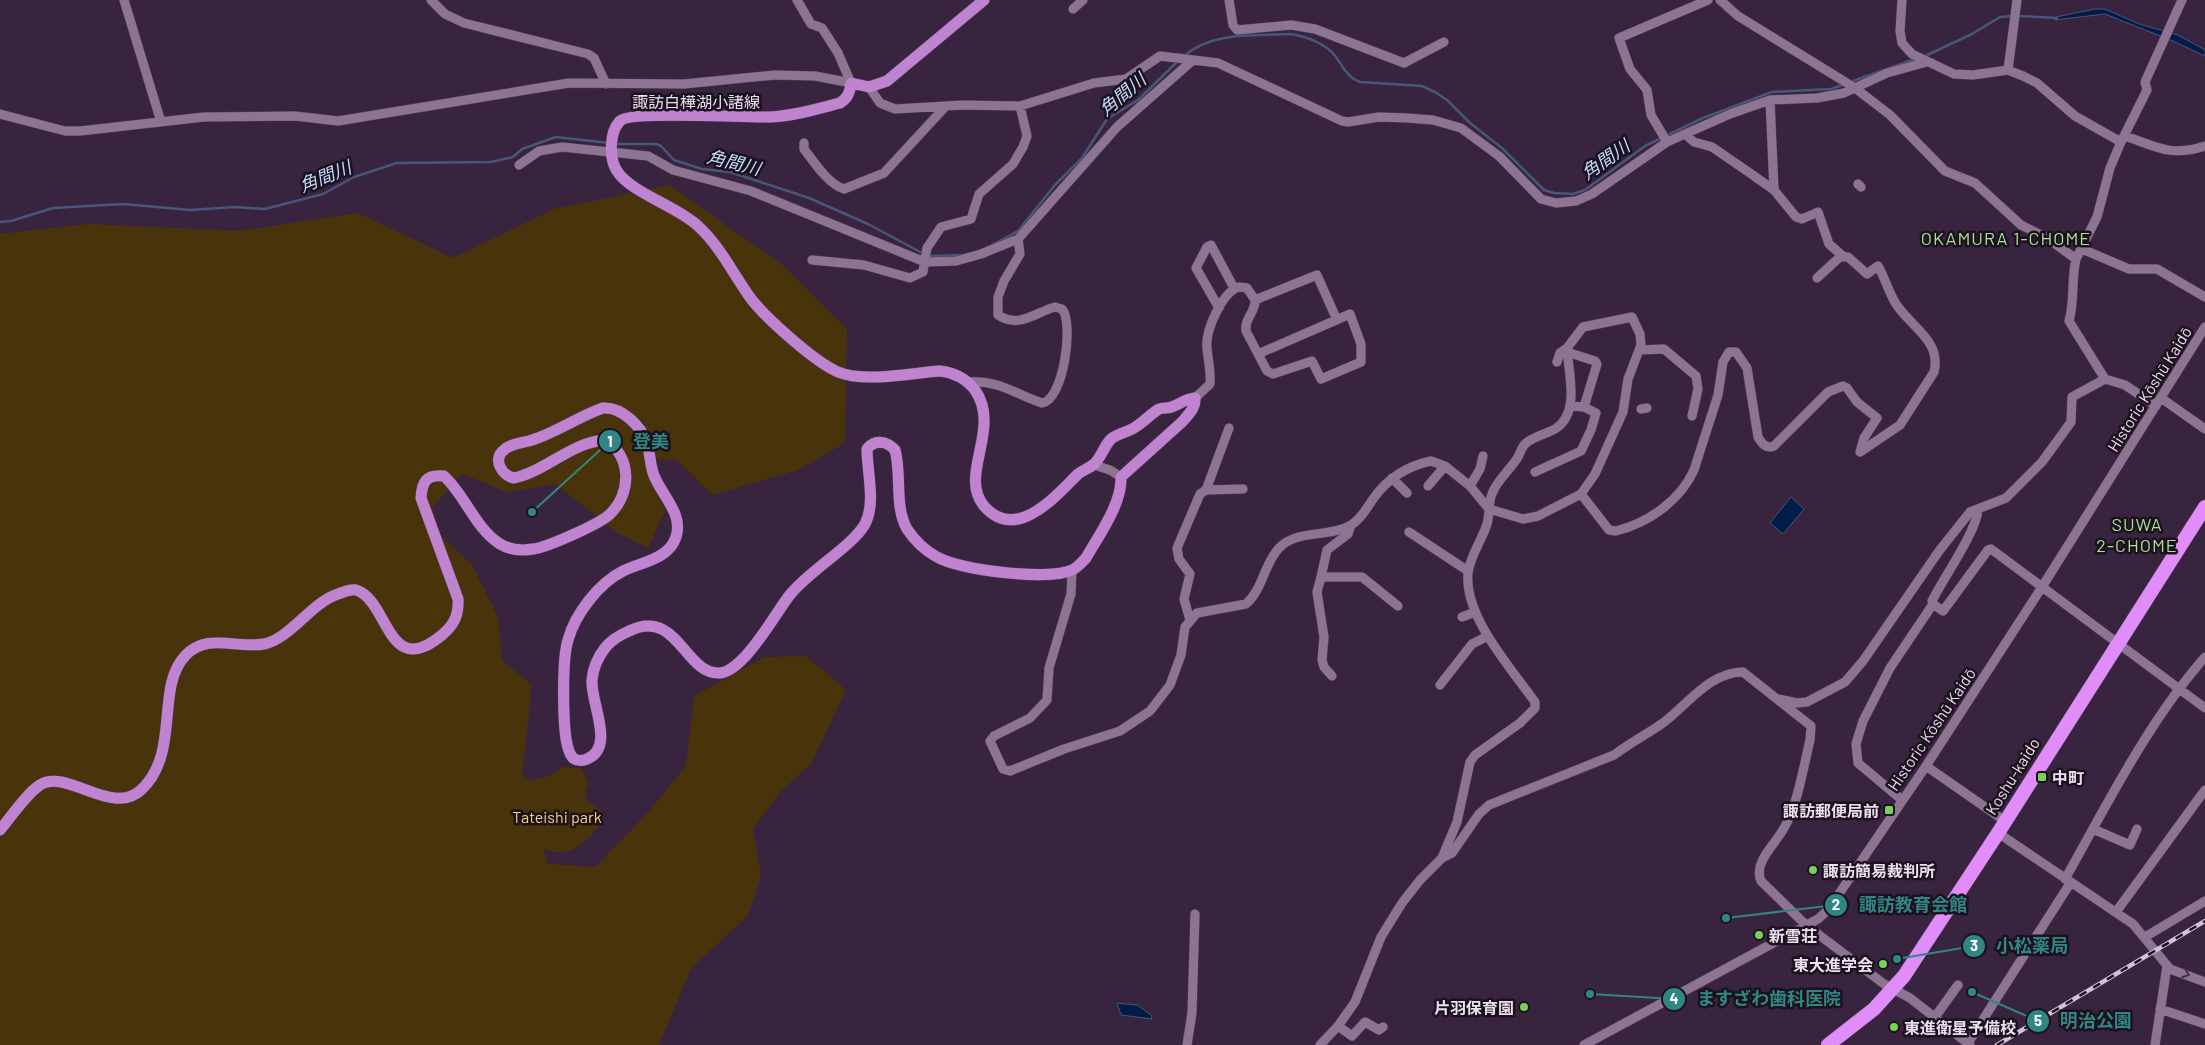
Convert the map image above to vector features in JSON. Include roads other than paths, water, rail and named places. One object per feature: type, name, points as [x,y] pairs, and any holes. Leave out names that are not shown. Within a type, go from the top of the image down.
[{"type":"highway","name":"Koshu-kaido","points":[[1828,1045],[1874,1008],[1894,988],[1998,833],[2205,507]]},
{"type":"main road","points":[[851,82],[869,87],[895,75],[984,0]]},
{"type":"main road","name":"諏訪白樺湖小諸線","points":[[851,82],[846,99],[840,103],[816,109],[755,118],[636,115],[620,120],[613,137],[612,152],[614,164],[623,179],[686,215],[700,227],[716,244],[750,298],[772,321],[838,372],[858,376],[940,371],[950,372],[969,382]]},
{"type":"main road","points":[[0,830],[40,785],[52,781],[102,795],[122,798],[141,790],[154,775],[164,746],[171,682],[184,656],[194,649],[215,642],[252,645],[273,641],[334,595],[347,590],[357,590],[366,597],[393,637],[405,647],[416,649],[429,645],[453,624],[459,609],[458,599],[421,498],[422,486],[428,478],[437,475],[444,476],[488,533],[499,544],[514,550],[534,549],[601,521],[618,505],[624,492],[626,478],[626,466],[619,450],[605,440],[596,441],[584,446],[514,478],[504,473],[498,461],[500,454],[509,447],[556,432],[603,408],[612,408],[625,416],[642,433],[647,444],[653,472],[672,507],[677,530],[674,540],[654,560],[624,571],[609,580],[579,615],[572,630],[565,654],[566,740],[575,759],[584,760],[594,755],[601,741],[600,724],[592,692],[592,680],[598,658],[608,644],[638,627],[652,625],[666,632],[707,670],[721,673],[732,669],[744,658],[796,587],[849,541],[865,524],[869,504],[867,449],[879,442],[886,442],[895,450],[902,513],[906,527],[918,545],[938,558],[958,565],[1031,574],[1072,570],[1086,558],[1099,536],[1122,489],[1121,477],[1182,422],[1191,413],[1196,404],[1195,398],[1172,407],[1162,408],[1132,429],[1111,439],[1094,465],[1080,472],[1053,500],[1036,513],[1012,519],[998,517],[985,508],[978,497],[975,480],[986,422],[978,395],[969,382]]},
{"type":"street","points":[[124,0],[161,122]]},
{"type":"street","points":[[431,0],[445,14],[464,23],[588,54],[594,58],[606,84]]},
{"type":"street","points":[[797,0],[811,24],[822,28],[838,53],[851,82]]},
{"type":"street","points":[[1073,9],[1083,0]]},
{"type":"street","points":[[1229,0],[1233,25],[1237,30],[1291,25],[1315,29],[1404,63],[1444,42]]},
{"type":"street","points":[[1664,137],[1651,115],[1647,90],[1630,69],[1619,38],[1708,0]]},
{"type":"street","points":[[1720,0],[1738,16],[1853,87],[1890,115],[1945,171],[1975,183],[2021,226],[2047,238],[2076,259]]},
{"type":"street","points":[[1902,0],[1900,31],[1902,43],[1913,54],[1927,61],[1954,74],[2008,70],[2037,83],[2075,116],[2123,139],[2174,152],[2188,152],[2205,146]]},
{"type":"street","points":[[2008,70],[2017,0]]},
{"type":"street","points":[[2156,406],[2125,385],[2105,379],[2070,321],[2074,305],[2074,270],[2076,259],[2097,217],[2110,168],[2147,90],[2146,82],[2182,0]]},
{"type":"street","points":[[869,87],[880,103],[895,109],[1020,106],[1094,83],[1126,79],[1160,56],[1218,63],[1342,121],[1348,122],[1379,117],[1407,118],[1433,120],[1461,128],[1500,156],[1541,199],[1556,203],[1576,201],[1592,194],[1664,137],[1684,134],[1770,100],[1817,98],[1844,93],[1853,87],[1887,73],[1927,61]]},
{"type":"street","points":[[518,165],[539,152],[562,147],[648,156],[673,170],[751,191],[925,261],[956,261],[981,254],[1018,239],[1116,126],[1191,59]]},
{"type":"street","points":[[0,114],[65,131],[106,129],[204,117],[264,115],[296,116],[338,121],[569,83],[684,84],[775,75],[807,76],[851,82]]},
{"type":"street","points":[[1770,100],[1774,190]]},
{"type":"street","points":[[812,260],[864,265],[910,278],[923,272],[927,249],[941,227],[971,219],[979,194],[1013,164],[1027,136],[1020,106]]},
{"type":"street","points":[[804,143],[804,149],[813,161],[838,187],[844,189],[884,173],[945,107]]},
{"type":"street","points":[[1581,494],[1609,530],[1616,531],[1656,514],[1673,501],[1689,481],[1694,470],[1718,395],[1723,362],[1729,352],[1736,352],[1746,368],[1758,437],[1762,445],[1769,448],[1774,446],[1828,392],[1843,386],[1847,388],[1857,402],[1877,418],[1864,438],[1860,452],[1900,425],[1934,372],[1935,366],[1931,348],[1926,337],[1897,306],[1878,266],[1866,274],[1848,257],[1842,255],[1829,244],[1818,212],[1802,220],[1796,217],[1774,190],[1712,147],[1688,139],[1684,134]]},
{"type":"street","points":[[969,382],[998,384],[1042,403],[1048,402],[1052,397],[1062,377],[1067,320],[1062,309],[1055,307],[1024,320],[1010,320],[998,315],[998,297],[1004,281],[1020,254],[1018,239]]},
{"type":"street","points":[[1219,308],[1196,268],[1206,247],[1211,245],[1234,288]]},
{"type":"street","points":[[2082,249],[2129,268],[2157,269],[2205,297]]},
{"type":"street","points":[[1818,278],[1842,255]]},
{"type":"street","points":[[1255,300],[1317,276],[1337,320]]},
{"type":"street","points":[[1234,288],[1247,288],[1255,300],[1254,311],[1245,325],[1258,354],[1267,370],[1273,374],[1312,361],[1321,379],[1361,362],[1361,344],[1350,314],[1258,354]]},
{"type":"street","points":[[1195,398],[1210,384],[1211,365],[1207,348],[1207,337],[1219,308],[1234,288]]},
{"type":"street","points":[[1523,519],[1538,516],[1581,494],[1595,474],[1620,421],[1628,379],[1639,350],[1640,334],[1632,317],[1583,327],[1567,350],[1560,353],[1557,362]]},
{"type":"street","name":"Historic Kōshū Kaidō","points":[[1588,1044],[1818,919],[1828,910],[1926,766],[2042,587],[2205,327]]},
{"type":"street","points":[[1639,350],[1664,349],[1696,376],[1698,390],[1692,416]]},
{"type":"street","points":[[1442,858],[1457,822],[1470,762],[1475,755],[1520,722],[1534,708],[1535,702],[1488,636],[1475,612],[1468,587],[1468,571],[1487,523],[1492,492],[1518,457],[1524,444],[1564,422],[1571,406],[1571,378],[1567,350]]},
{"type":"street","points":[[1567,350],[1595,361],[1597,364],[1584,407]]},
{"type":"street","points":[[1778,699],[1797,703],[1807,702],[1845,682],[1864,661],[1939,551],[1970,512],[2006,498],[2042,462],[2071,422],[2072,397],[2105,379]]},
{"type":"street","points":[[2162,398],[2205,429]]},
{"type":"street","points":[[1535,472],[1581,451],[1596,413],[1584,407],[1571,406]]},
{"type":"street","points":[[1206,490],[1229,428]]},
{"type":"street","points":[[1470,486],[1480,469],[1483,456]]},
{"type":"street","points":[[1072,570],[1071,594],[1049,668],[1047,700],[1030,718],[994,736],[990,740],[1003,768],[1010,771],[1064,749],[1108,736],[1131,726],[1150,711],[1170,685],[1181,655],[1186,628],[1197,612],[1246,604],[1261,584],[1280,548],[1290,541],[1304,536],[1324,534],[1351,525],[1363,513],[1380,488],[1392,478],[1420,463],[1432,461],[1444,466],[1470,486],[1489,509],[1523,519],[1534,526]]},
{"type":"street","points":[[1094,465],[1121,477]]},
{"type":"street","points":[[1428,486],[1444,466]]},
{"type":"street","points":[[1392,478],[1407,493]]},
{"type":"street","points":[[1190,620],[1184,599],[1190,574],[1179,559],[1177,548],[1200,494],[1206,490],[1243,489]]},
{"type":"street","points":[[1902,800],[1858,763],[1856,744],[1864,721],[1890,668],[1933,604],[1932,600],[1977,521],[1978,510]]},
{"type":"street","points":[[1332,676],[1324,667],[1322,660],[1324,637],[1317,592],[1327,550],[1348,534],[1351,525]]},
{"type":"street","points":[[1409,532],[1468,571]]},
{"type":"street","points":[[1933,604],[1944,611],[1988,550],[1991,549],[2205,708]]},
{"type":"street","points":[[1321,578],[1362,578],[1398,606]]},
{"type":"street","points":[[1462,618],[1475,612]]},
{"type":"street","points":[[1440,685],[1472,644],[1488,636]]},
{"type":"street","points":[[1320,1045],[1338,1026],[1355,1002],[1381,936],[1420,880],[1442,858],[1452,853],[1479,814],[1489,805],[1614,755],[1631,741],[1662,723],[1714,680],[1732,672],[1743,672],[1812,726],[1810,740],[1787,823],[1760,863],[1758,873],[1762,881],[1806,925],[1884,984],[1894,988],[1935,1017],[1969,1044],[2068,880],[2093,830],[2136,753],[2179,690],[2180,685],[2205,656]]},
{"type":"street","points":[[1926,766],[2005,821]]},
{"type":"street","points":[[2116,912],[2205,790]]},
{"type":"street","points":[[2093,830],[2130,845],[2137,829]]},
{"type":"street","points":[[1998,833],[2133,924],[2167,966],[2205,982]]},
{"type":"street","points":[[2083,902],[2089,894]]},
{"type":"street","points":[[2145,938],[2205,901]]},
{"type":"street","points":[[1187,1045],[1192,1013],[1195,914]]},
{"type":"street","points":[[2155,1045],[2167,966]]},
{"type":"street","points":[[1935,1017],[1958,985]]},
{"type":"street","points":[[2160,1009],[2205,1024]]},
{"type":"street","points":[[1338,1026],[1352,1036],[1365,1022],[1379,1030],[1383,1028]]},
{"type":"water","points":[[2095,9],[2105,9],[2139,24],[2178,35],[2205,50],[2205,56],[2105,14],[2054,20],[2056,17]]},
{"type":"water","points":[[1791,497],[1804,509],[1783,534],[1770,523]]},
{"type":"water","points":[[1117,1003],[1137,1005],[1151,1015],[1152,1019],[1121,1015]]},
{"type":"waterway","name":"角間川","points":[[1923,57],[1972,34],[2000,17],[2013,16]]},
{"type":"waterway","name":"角間川","points":[[2018,16],[2057,18]]},
{"type":"waterway","name":"角間川","points":[[1184,56],[1208,42],[1234,36],[1290,34],[1309,39],[1332,52],[1349,75],[1360,82],[1422,86],[1435,92],[1447,100],[1470,123],[1502,148],[1544,190],[1554,193],[1573,194],[1585,190],[1645,146],[1703,118],[1772,92],[1831,89],[1845,84]]},
{"type":"waterway","name":"角間川","points":[[1850,82],[1915,59]]},
{"type":"waterway","name":"角間川","points":[[992,245],[1018,231],[1055,185],[1082,158],[1107,119],[1138,100],[1178,61]]},
{"type":"waterway","name":"角間川","points":[[0,222],[11,221],[53,208],[123,204],[190,210],[235,207],[265,209],[323,194],[354,177],[397,163],[491,162],[513,157],[522,149],[556,137],[609,143]]},
{"type":"waterway","name":"角間川","points":[[614,144],[656,144],[661,146],[674,160],[702,169],[730,172],[809,198],[868,224],[924,254]]},
{"type":"waterway","name":"角間川","points":[[929,256],[963,255]]},
{"type":"railway","points":[[1997,1045],[2205,921]]},
{"type":"place","name":"登美","points":[[532,512]]},
{"type":"place","name":"中町","points":[[2042,777]]},
{"type":"place","name":"諏訪郵便局前","points":[[1889,810]]},
{"type":"place","name":"諏訪簡易裁判所","points":[[1813,870]]},
{"type":"place","name":"諏訪教育会館","points":[[1726,918]]},
{"type":"place","name":"新雪荘","points":[[1759,935]]},
{"type":"place","name":"小松薬局","points":[[1897,959]]},
{"type":"place","name":"東大進学会","points":[[1883,964]]},
{"type":"place","name":"明治公園","points":[[1972,992]]},
{"type":"place","name":"ますざわ歯科医院","points":[[1590,994]]},
{"type":"place","name":"片羽保育園","points":[[1524,1007]]},
{"type":"place","name":"東進衛星予備校","points":[[1894,1027]]},
{"type":"district","name":"OKAMURA 1-CHOME","points":[[2006,238]]},
{"type":"district","name":"SUWA 2-CHOME","points":[[2137,534]]},
{"type":"park label","name":"Tateishi park","points":[[557,816]]}]
